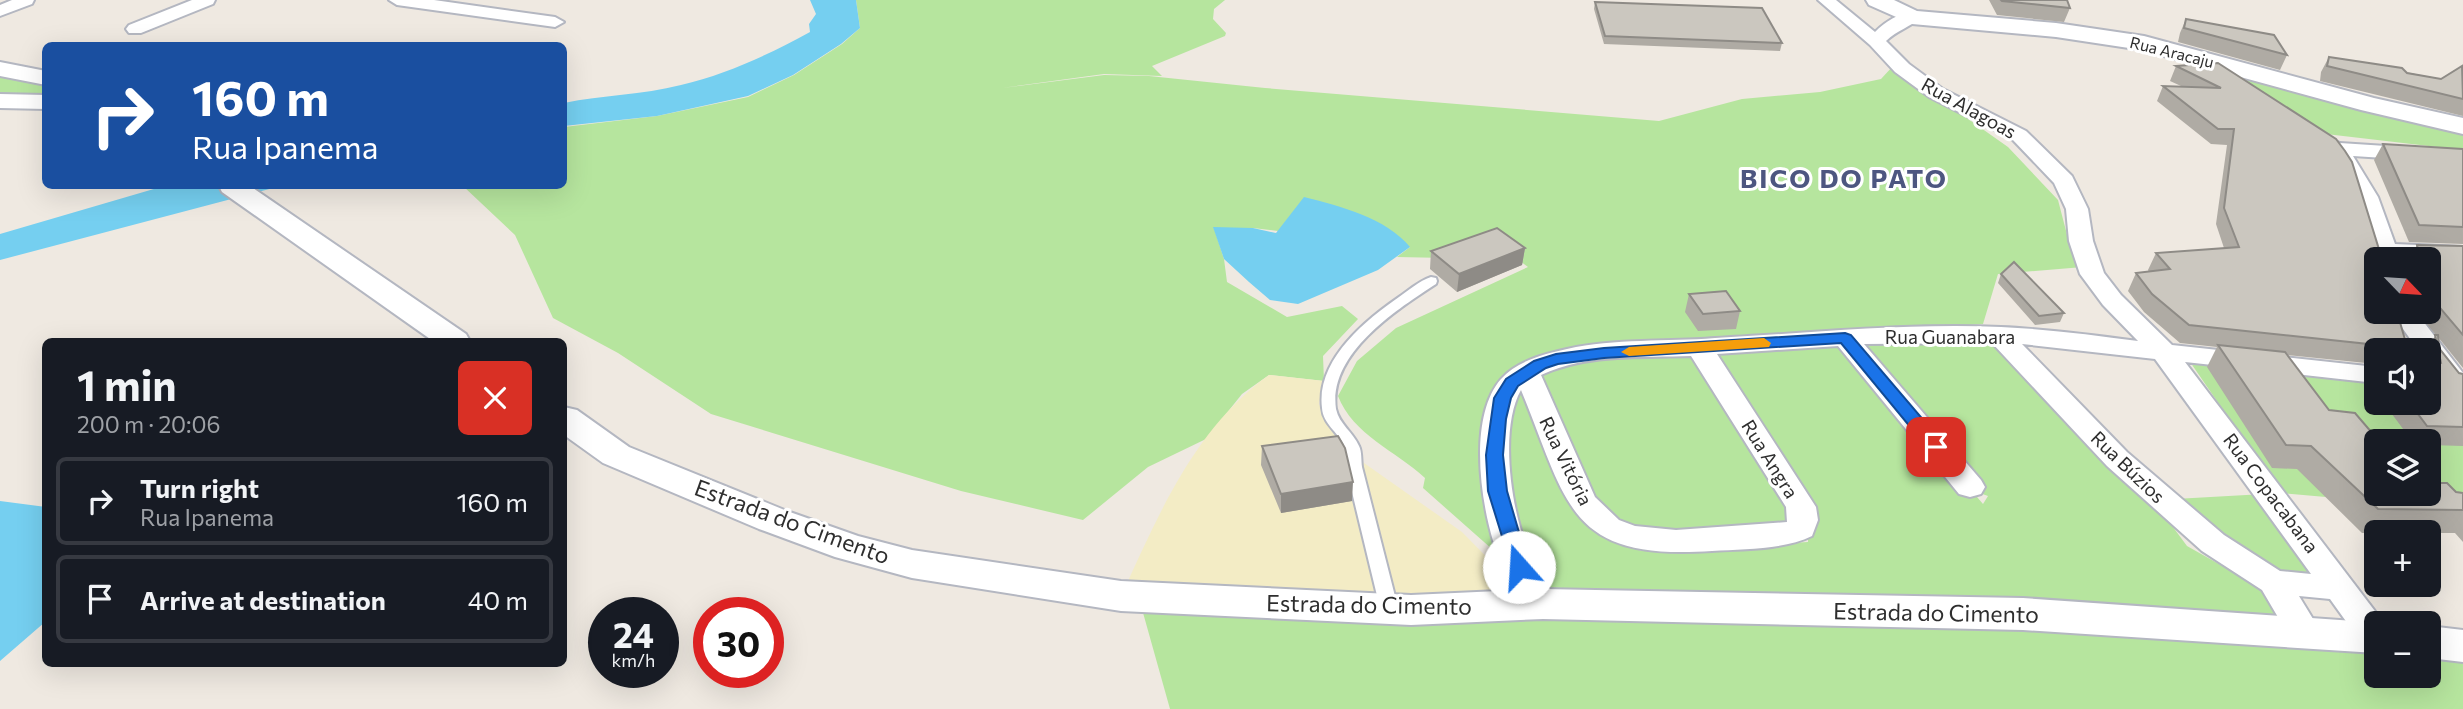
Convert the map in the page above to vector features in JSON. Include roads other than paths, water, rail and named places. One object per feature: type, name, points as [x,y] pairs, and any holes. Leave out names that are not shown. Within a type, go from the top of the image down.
[{"type":"street","points":[[0,11],[26,0]]},
{"type":"street","points":[[135,29],[207,0]]},
{"type":"street","points":[[397,0],[555,22]]},
{"type":"street","points":[[473,11],[495,0]]},
{"type":"street","name":"Rua Alagoas","points":[[1826,0],[1876,41],[1902,68],[1937,93],[2019,135],[2037,151],[2064,181],[2077,209],[2081,242],[2092,274],[2112,300],[2164,352]]},
{"type":"street","name":"Rua Aracaju","points":[[1877,0],[1912,17],[2100,35],[2197,57],[2370,105],[2463,127]]},
{"type":"street","points":[[1876,41],[1891,26],[1912,17]]},
{"type":"street","points":[[2197,57],[2254,95]]},
{"type":"street","points":[[0,69],[42,77]]},
{"type":"street","points":[[0,102],[42,102]]},
{"type":"street","points":[[2315,136],[2336,149],[2348,160],[2357,174],[2384,247]]},
{"type":"street","points":[[2336,149],[2463,156]]},
{"type":"street","points":[[236,189],[450,338]]},
{"type":"street","points":[[2441,254],[2463,254]]},
{"type":"street","points":[[2411,324],[2461,385]]},
{"type":"street","name":"Rua Guanabara","points":[[1543,604],[1519,567],[1508,533],[1497,491],[1495,455],[1502,398],[1512,383],[1540,364],[1577,355],[1699,347],[1845,338],[1999,335],[2364,374]]},
{"type":"street","name":"Rua Búzios","points":[[1999,335],[2117,459],[2175,512],[2213,543],[2273,582],[2304,632]]},
{"type":"street","points":[[1845,338],[1970,487]]},
{"type":"street","name":"Rua Angra","points":[[1664,541],[1791,533],[1801,528],[1803,520],[1801,508],[1699,347]]},
{"type":"street","name":"Rua Copacabana","points":[[2164,352],[2364,620]]},
{"type":"street","name":"Rua Vitória","points":[[1527,372],[1582,501],[1596,519],[1614,531],[1664,541]]},
{"type":"street","points":[[2441,382],[2461,385]]},
{"type":"street","name":"Estrada do Cimento","points":[[567,420],[616,455],[736,505],[849,547],[912,564],[1121,596],[1389,608],[1543,604],[2023,614],[2364,635]]},
{"type":"street","name":"Rua Búzios","points":[[2273,582],[2340,588]]},
{"type":"street","points":[[2441,643],[2463,646]]},
{"type":"lane","points":[[1389,608],[1351,446],[1330,414],[1326,396],[1332,378],[1359,339],[1379,318],[1431,281]]},
{"type":"water","points":[[810,0],[856,0],[860,28],[841,44],[793,75],[748,96],[657,116],[567,126],[567,102],[652,91],[715,75],[747,63],[810,32],[809,24],[816,14]]},
{"type":"water","points":[[154,189],[270,189],[0,260],[0,234]]},
{"type":"water","points":[[1304,197],[1361,214],[1388,228],[1410,247],[1378,270],[1298,304],[1270,300],[1224,259],[1213,227],[1253,228],[1276,233]]},
{"type":"water","points":[[0,501],[42,506],[42,625],[0,661]]},
{"type":"district","name":"BICO DO PATO","points":[[1844,179]]}]
